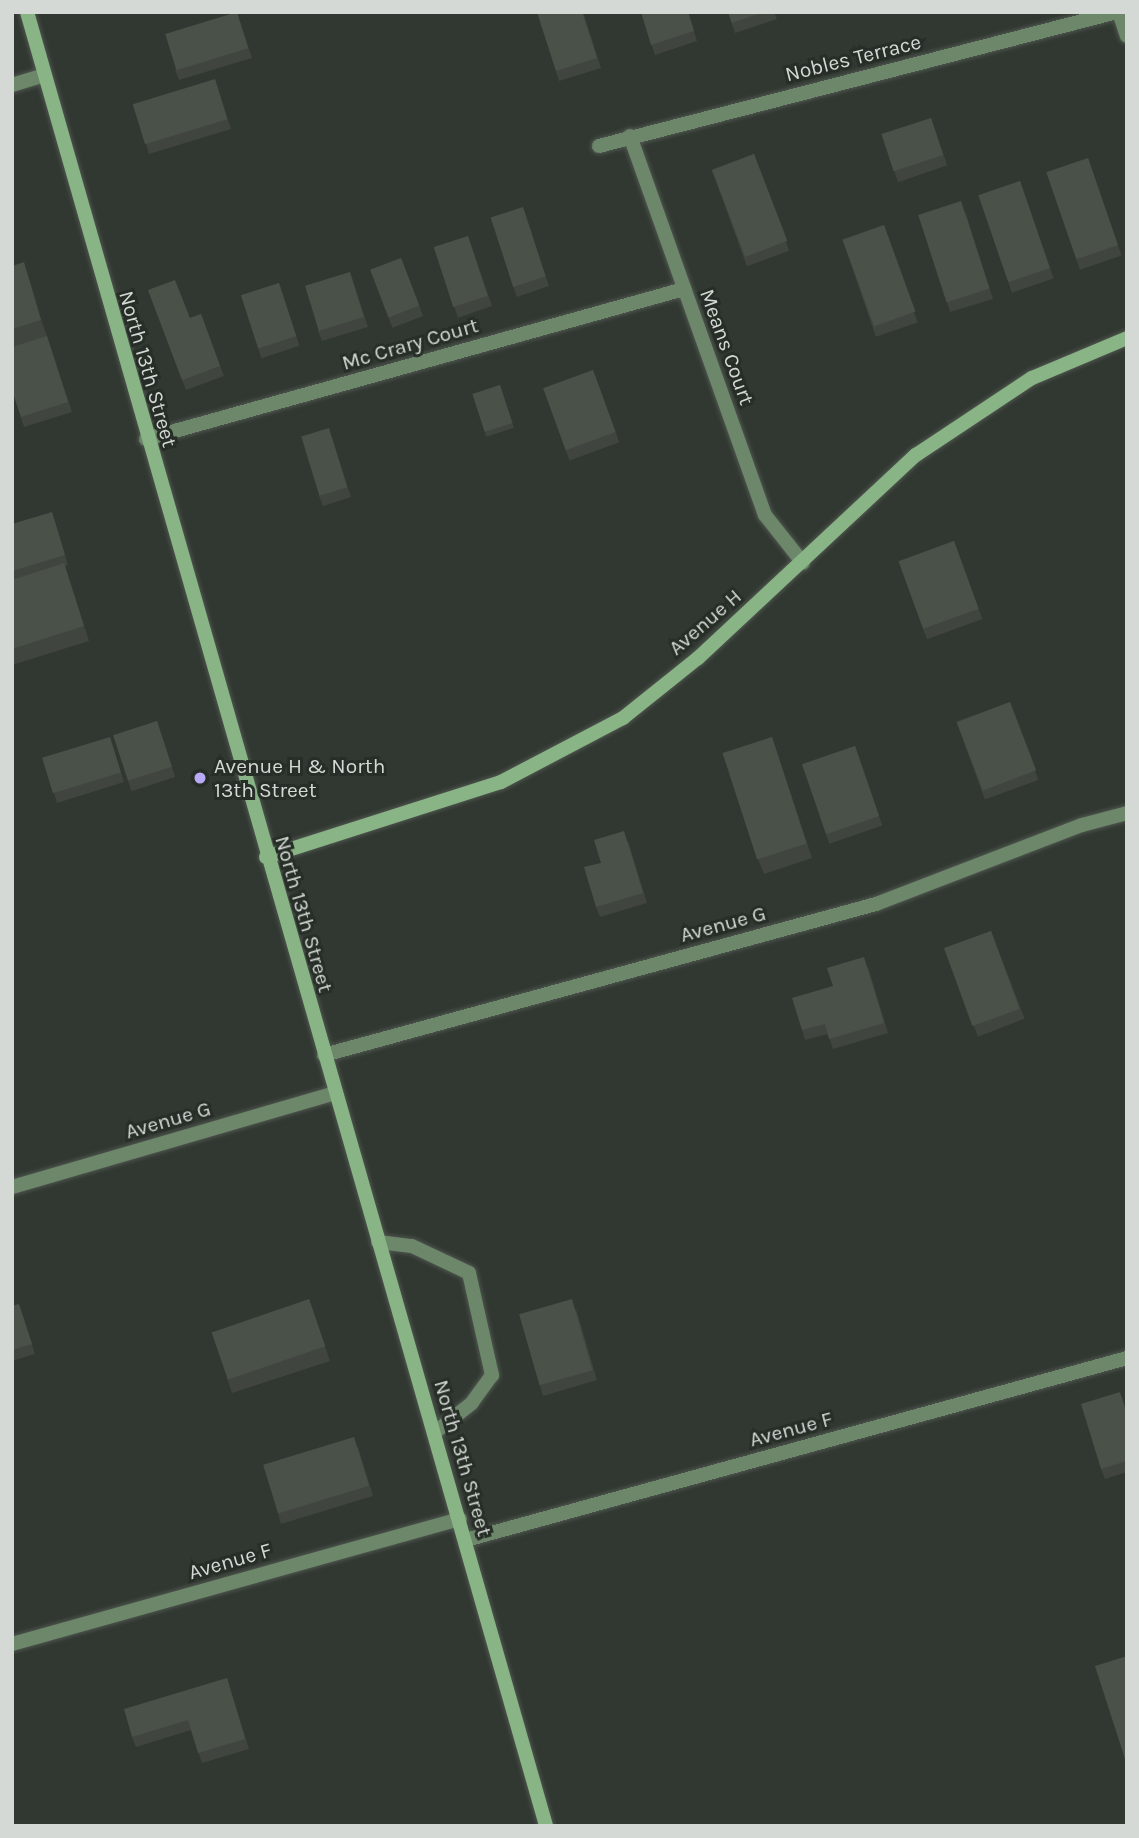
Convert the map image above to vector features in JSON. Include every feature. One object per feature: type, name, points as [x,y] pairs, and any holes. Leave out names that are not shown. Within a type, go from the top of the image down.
[{"type":"street","name":"North 13th Street","points":[[27,12],[146,439],[460,1519],[546,1826]]},
{"type":"street","points":[[1118,12],[1127,36]]},
{"type":"street","name":"Nobles Terrace","points":[[599,146],[1118,12]]},
{"type":"street","points":[[12,85],[45,75]]},
{"type":"street","name":"Means Court","points":[[630,136],[765,515],[803,563]]},
{"type":"street","name":"Mc Crary Court","points":[[146,439],[684,289]]},
{"type":"street","name":"Avenue H","points":[[266,857],[500,782],[623,718],[803,563],[916,455],[1032,378],[1127,338]]},
{"type":"street","name":"Avenue G","points":[[324,1055],[876,904],[1082,825],[1127,813]]},
{"type":"street","name":"Avenue G","points":[[12,1187],[335,1094]]},
{"type":"street","points":[[378,1242],[412,1246],[469,1273],[492,1375],[472,1404],[434,1433]]},
{"type":"street","name":"Avenue F","points":[[466,1540],[1127,1358]]},
{"type":"street","name":"Avenue F","points":[[12,1644],[460,1519]]},
{"type":"building","points":[[237,12],[248,48],[176,70],[165,34]]},
{"type":"building","points":[[537,12],[582,12],[597,58],[556,71]]},
{"type":"building","points":[[641,12],[688,12],[694,31],[651,45]]},
{"type":"building","points":[[728,12],[764,12],[732,23]]},
{"type":"building","points":[[215,79],[227,119],[145,144],[133,104]]},
{"type":"building","points":[[931,118],[943,155],[894,171],[882,134]]},
{"type":"building","points":[[754,154],[787,241],[745,257],[712,170]]},
{"type":"building","points":[[1088,158],[1118,245],[1076,259],[1046,172]]},
{"type":"building","points":[[1020,181],[1050,268],[1008,282],[978,195]]},
{"type":"building","points":[[961,201],[989,288],[947,302],[918,215]]},
{"type":"building","points":[[523,207],[546,276],[513,287],[491,218]]},
{"type":"building","points":[[884,225],[915,311],[874,327],[843,240]]},
{"type":"building","points":[[468,236],[487,296],[453,307],[434,247]]},
{"type":"building","points":[[401,258],[419,306],[388,317],[370,270]]},
{"type":"building","points":[[24,262],[41,320],[12,329],[12,266]]},
{"type":"building","points":[[350,272],[364,317],[319,331],[305,286]]},
{"type":"building","points":[[175,280],[190,318],[201,314],[220,366],[182,380],[148,290]]},
{"type":"building","points":[[279,283],[296,336],[258,349],[241,295]]},
{"type":"building","points":[[47,336],[68,402],[21,417],[12,390],[12,347]]},
{"type":"building","points":[[593,370],[616,432],[566,450],[543,388]]},
{"type":"building","points":[[500,385],[512,423],[485,432],[472,394]]},
{"type":"building","points":[[329,428],[347,487],[319,496],[301,436]]},
{"type":"building","points":[[52,512],[65,555],[12,571],[12,524]]},
{"type":"building","points":[[954,541],[979,609],[923,629],[899,561]]},
{"type":"building","points":[[64,563],[84,626],[12,649],[12,580]]},
{"type":"building","points":[[1010,702],[1036,770],[983,791],[957,722]]},
{"type":"building","points":[[157,721],[172,767],[128,781],[113,735]]},
{"type":"building","points":[[110,737],[121,772],[53,793],[42,758]]},
{"type":"building","points":[[772,737],[807,844],[757,860],[723,753]]},
{"type":"building","points":[[855,746],[879,816],[826,834],[802,764]]},
{"type":"building","points":[[624,831],[643,893],[596,907],[584,867],[601,863],[594,840]]},
{"type":"building","points":[[991,931],[1019,1009],[972,1026],[944,948]]},
{"type":"building","points":[[864,957],[884,1023],[829,1039],[825,1024],[802,1030],[792,998],[833,986],[827,968]]},
{"type":"building","points":[[309,1299],[325,1346],[228,1380],[212,1333]]},
{"type":"building","points":[[572,1299],[592,1370],[540,1385],[519,1314]]},
{"type":"building","points":[[19,1304],[32,1344],[12,1350],[12,1306]]},
{"type":"building","points":[[1120,1392],[1127,1414],[1127,1461],[1101,1469],[1081,1404]]},
{"type":"building","points":[[354,1437],[369,1486],[278,1514],[263,1465]]},
{"type":"building","points":[[1127,1656],[1127,1765],[1095,1666]]},
{"type":"building","points":[[227,1678],[245,1739],[198,1753],[188,1720],[132,1737],[124,1709]]},
{"type":"place","name":"Avenue H & North 13th Street","points":[[200,778]]}]
